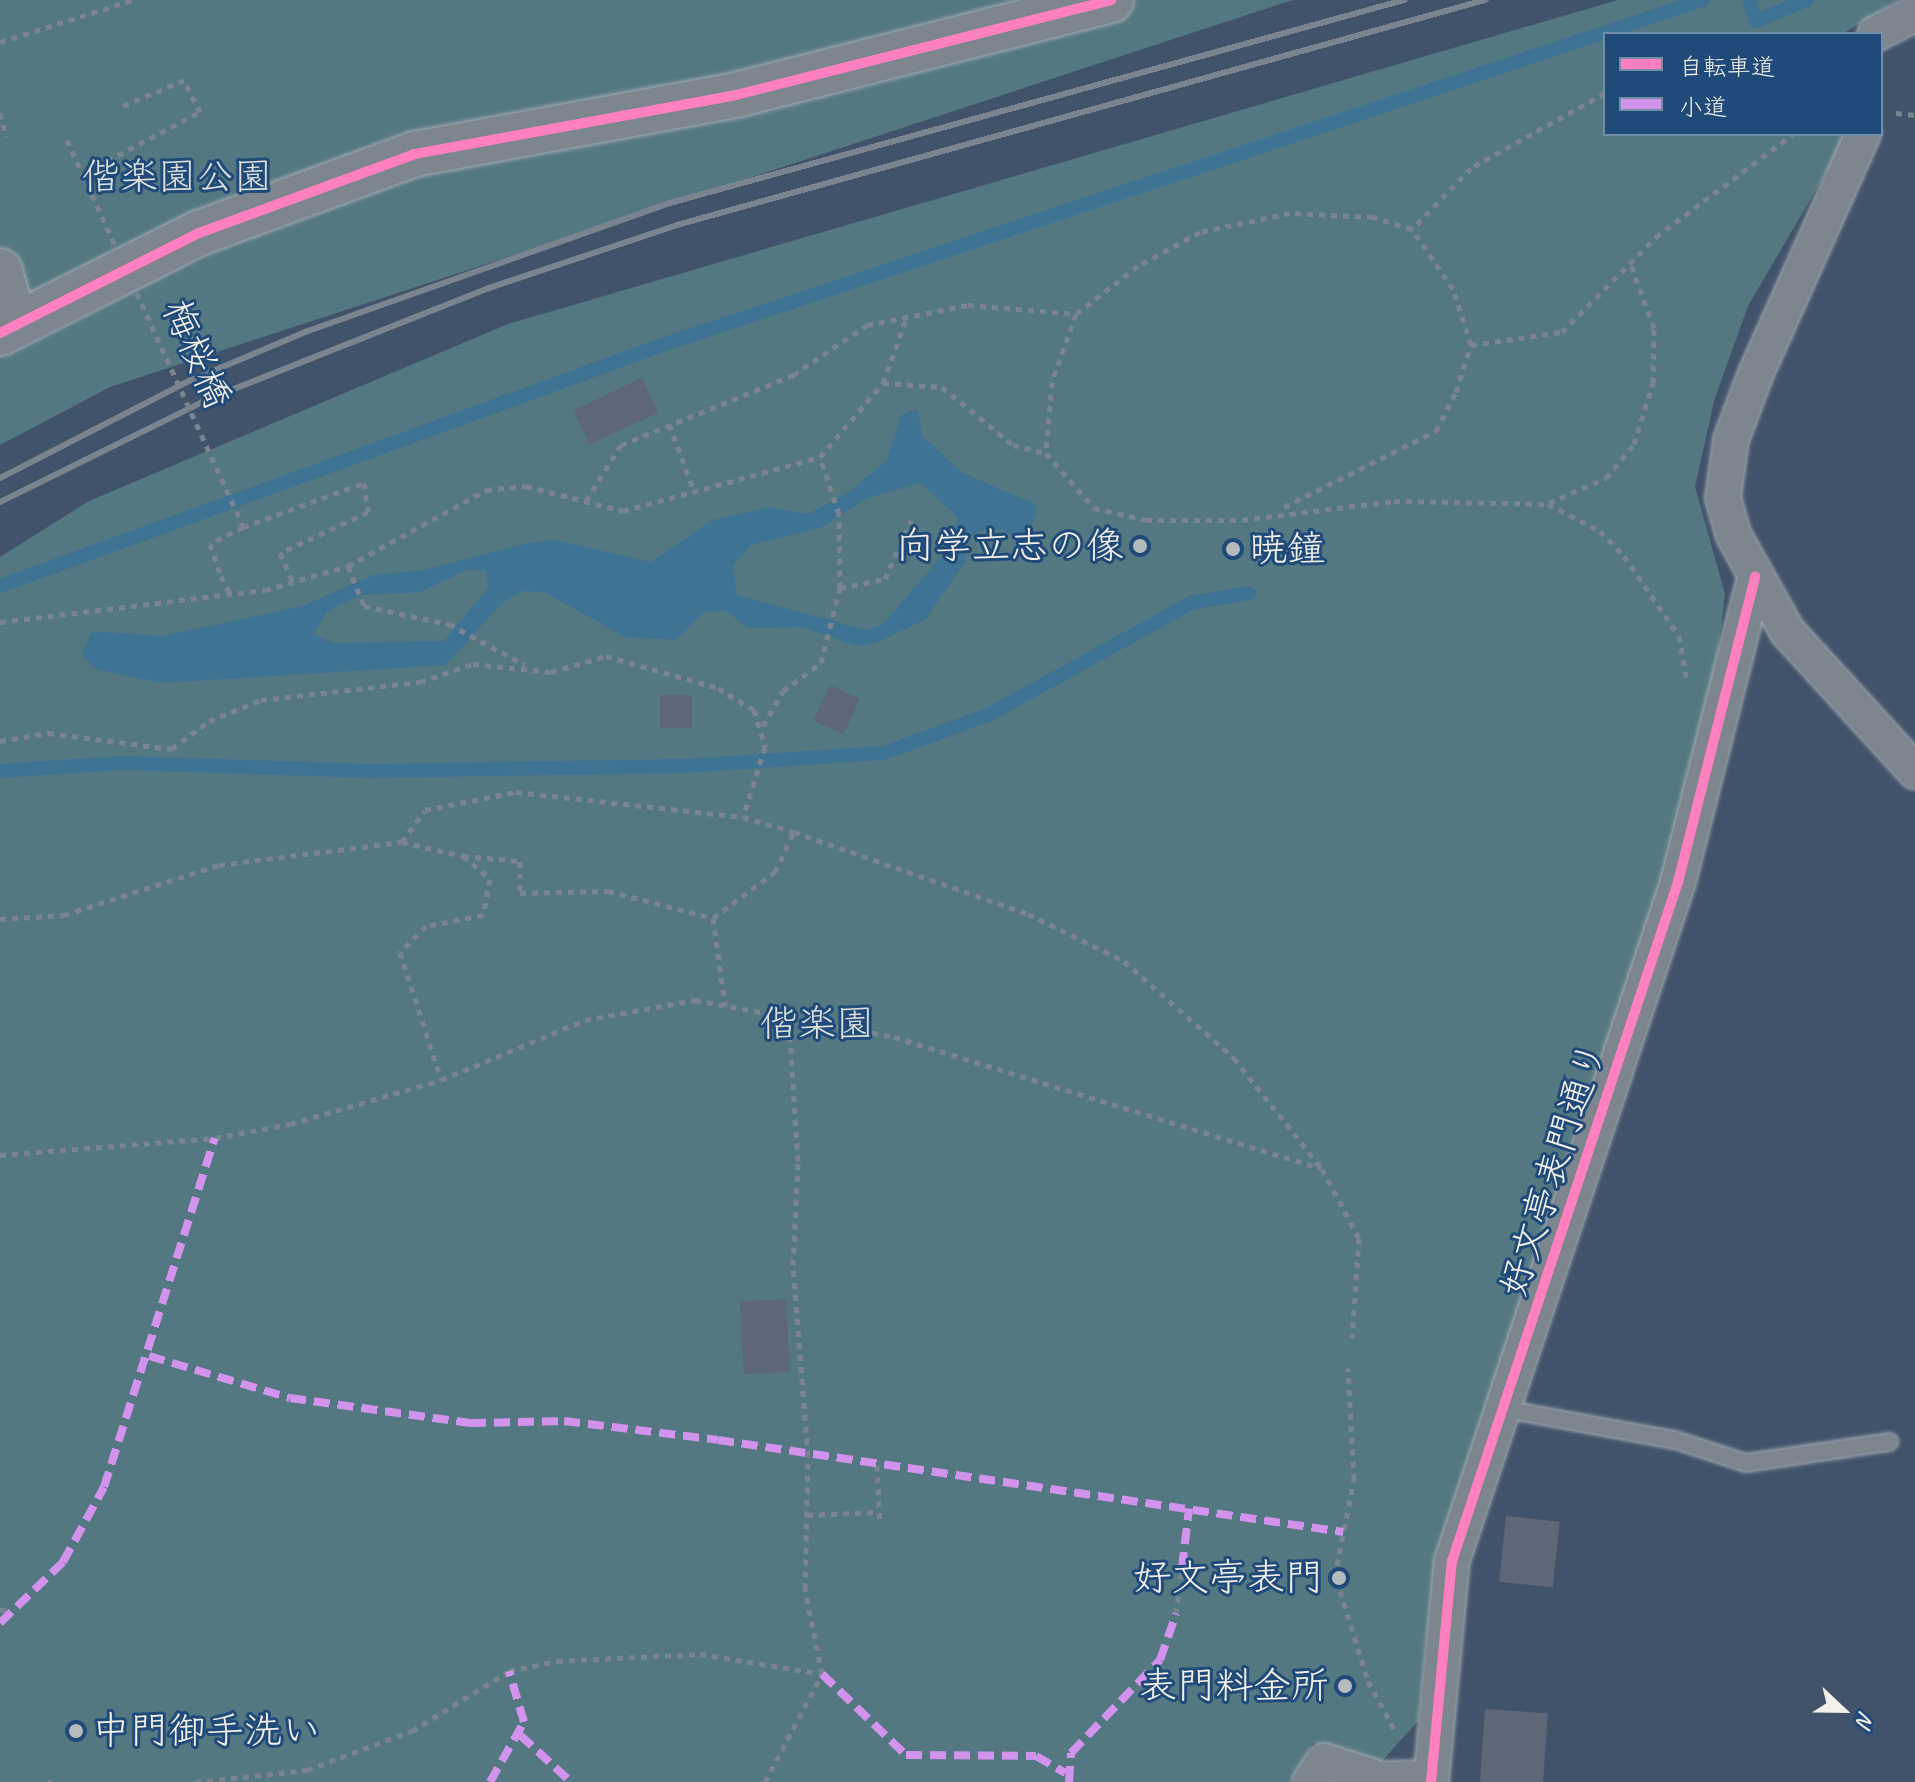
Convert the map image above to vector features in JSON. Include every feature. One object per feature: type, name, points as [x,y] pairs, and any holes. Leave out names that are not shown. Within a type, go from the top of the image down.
[{"type":"street","points":[[0,271],[7,328],[283,198],[415,154],[736,95],[1111,0]]},
{"type":"street","points":[[1879,32],[1911,16]]},
{"type":"street","points":[[1862,136],[1731,440],[1723,498],[1755,577],[1787,631],[1915,771]]},
{"type":"street","name":"好文亭表門通り","points":[[1431,1780],[1452,1561],[1678,882],[1755,577]]},
{"type":"street","points":[[1310,1782],[1324,1761],[1380,1779],[1431,1780]]},
{"type":"lane","points":[[1504,1409],[1675,1440],[1746,1463],[1889,1442]]},
{"type":"path","points":[[0,42],[133,0]]},
{"type":"path","points":[[86,172],[200,112],[184,80],[118,108]]},
{"type":"path","points":[[1412,229],[1471,168],[1603,94]]},
{"type":"path","points":[[0,113],[6,137]]},
{"type":"path","points":[[1471,345],[1562,332],[1630,262],[1790,136]]},
{"type":"path","points":[[883,383],[942,387],[1013,445],[1046,453],[1094,508],[1146,520],[1242,520],[1280,509],[1436,431],[1471,345],[1453,289],[1412,229],[1373,217],[1290,213],[1200,232],[1138,266],[1076,314],[1052,382],[1046,453]]},
{"type":"path","points":[[1280,509],[1394,501],[1548,504],[1606,478],[1634,444],[1653,383],[1654,328],[1630,262]]},
{"type":"path","points":[[586,501],[621,445],[793,375],[867,325],[968,305],[1076,314]]},
{"type":"path","points":[[0,622],[231,596],[293,582],[348,566],[486,490],[526,486],[623,511],[820,457],[883,383],[907,317]]},
{"type":"path","points":[[669,424],[694,491]]},
{"type":"path","points":[[762,727],[783,691],[821,663],[840,588],[839,514],[820,457]]},
{"type":"path","points":[[231,596],[210,544],[243,527],[364,483],[368,512],[280,553],[293,582]]},
{"type":"path","points":[[1548,504],[1600,531],[1624,556],[1679,636],[1686,686]]},
{"type":"path","points":[[840,588],[885,579],[911,521]]},
{"type":"path","points":[[348,566],[360,595],[374,611],[458,629],[525,665]]},
{"type":"path","points":[[0,741],[48,733],[172,749],[209,721],[261,700],[420,682],[473,664],[525,665],[564,671],[606,656],[656,666],[718,688],[754,710],[762,727],[765,747],[743,817]]},
{"type":"path","points":[[402,842],[425,810],[516,792],[743,817],[1028,914],[1124,961],[1234,1058],[1322,1169],[1359,1238],[1352,1338]]},
{"type":"path","points":[[713,918],[775,872],[794,832]]},
{"type":"path","points":[[0,919],[64,915],[219,865],[402,842],[463,856],[520,861],[520,893],[608,891],[713,918]]},
{"type":"path","points":[[441,1080],[400,952],[426,926],[483,915],[490,879],[463,856]]},
{"type":"path","points":[[713,918],[725,1006]]},
{"type":"path","points":[[0,1155],[215,1138],[441,1080],[536,1037],[631,1007],[695,1000],[789,1021],[894,1037],[1322,1169]]},
{"type":"path","points":[[765,1782],[822,1674],[805,1589],[807,1515],[789,1021]]},
{"type":"path","points":[[1337,1565],[1354,1479],[1348,1368]]},
{"type":"path","points":[[877,1465],[880,1525]]},
{"type":"path","points":[[807,1515],[879,1512]]},
{"type":"path","points":[[1176,1614],[1182,1568]]},
{"type":"path","points":[[1340,1591],[1368,1681],[1401,1741],[1431,1780]]},
{"type":"path","points":[[0,1609],[10,1612]]},
{"type":"path","points":[[195,1782],[307,1770],[412,1731],[509,1671],[557,1661],[700,1654],[822,1674]]},
{"type":"green space","name":"偕楽園公園","points":[[0,0],[1293,0],[110,387],[0,445]]},
{"type":"green space","name":"偕楽園","points":[[1618,0],[1900,0],[1845,32],[1603,32],[1603,136],[1847,136],[1748,306],[1714,401],[1695,487],[1725,594],[1714,684],[1662,886],[1433,1576],[1418,1721],[1373,1771],[1313,1743],[1291,1782],[0,1782],[0,557],[89,501],[508,324]]},
{"type":"water","points":[[918,409],[922,436],[963,473],[1035,504],[1037,512],[1026,539],[990,527],[966,538],[965,562],[925,620],[873,644],[856,646],[802,627],[748,628],[725,610],[703,613],[676,640],[625,637],[546,593],[522,591],[503,602],[446,665],[161,683],[97,670],[82,655],[92,631],[162,636],[303,606],[373,575],[424,570],[523,544],[554,540],[651,562],[712,520],[769,507],[807,514],[848,493],[887,460],[901,415]],"holes":[[[921,483],[958,518],[948,549],[883,624],[866,630],[737,595],[733,566],[751,545],[820,528],[867,498]],[[467,570],[486,570],[488,588],[444,641],[336,643],[313,635],[328,611],[360,595],[421,592]]]},
{"type":"building","points":[[642,378],[658,412],[589,445],[573,410]]},
{"type":"building","points":[[830,685],[860,699],[843,734],[814,720]]},
{"type":"building","points":[[660,695],[692,695],[692,728],[660,728]]},
{"type":"building","points":[[786,1299],[790,1372],[744,1374],[740,1301]]},
{"type":"building","points":[[1506,1516],[1560,1522],[1553,1587],[1499,1582]]},
{"type":"building","points":[[1485,1709],[1548,1713],[1543,1782],[1480,1782]]},
{"type":"waterway","points":[[1606,32],[1703,0]]},
{"type":"waterway","points":[[1749,0],[1756,21],[1807,0]]},
{"type":"waterway","points":[[0,586],[668,343],[1603,33]]},
{"type":"waterway","points":[[0,771],[119,763],[367,771],[686,766],[884,753],[990,714],[1191,603],[1249,593]]},
{"type":"railway","points":[[0,478],[189,381],[308,331],[670,203],[1404,0]]},
{"type":"railway","points":[[0,502],[206,400],[489,288],[677,225],[1485,0]]},
{"type":"marked path","points":[[0,1623],[63,1562],[104,1487],[215,1138]]},
{"type":"marked path","points":[[149,1356],[290,1398],[470,1423],[564,1421],[718,1440],[1343,1532]]},
{"type":"marked path","points":[[1182,1568],[1189,1508]]},
{"type":"marked path","points":[[1069,1782],[1071,1753],[1160,1660],[1176,1614]]},
{"type":"marked path","points":[[490,1782],[524,1722],[509,1671]]},
{"type":"marked path","points":[[822,1674],[906,1755],[1036,1756],[1066,1773]]},
{"type":"marked path","points":[[520,1735],[571,1782]]},
{"type":"cycle path","points":[[0,333],[199,233],[415,154],[736,95],[1111,0]]},
{"type":"cycle path","points":[[1431,1782],[1452,1561],[1678,882],[1755,577]]},
{"type":"place","name":"向学立志の像","points":[[1140,546]]},
{"type":"place","name":"暁鐘","points":[[1233,549]]},
{"type":"place","name":"好文亭表門","points":[[1339,1578]]},
{"type":"place","name":"表門料金所","points":[[1345,1686]]},
{"type":"place","name":"中門御手洗い","points":[[76,1731]]}]
